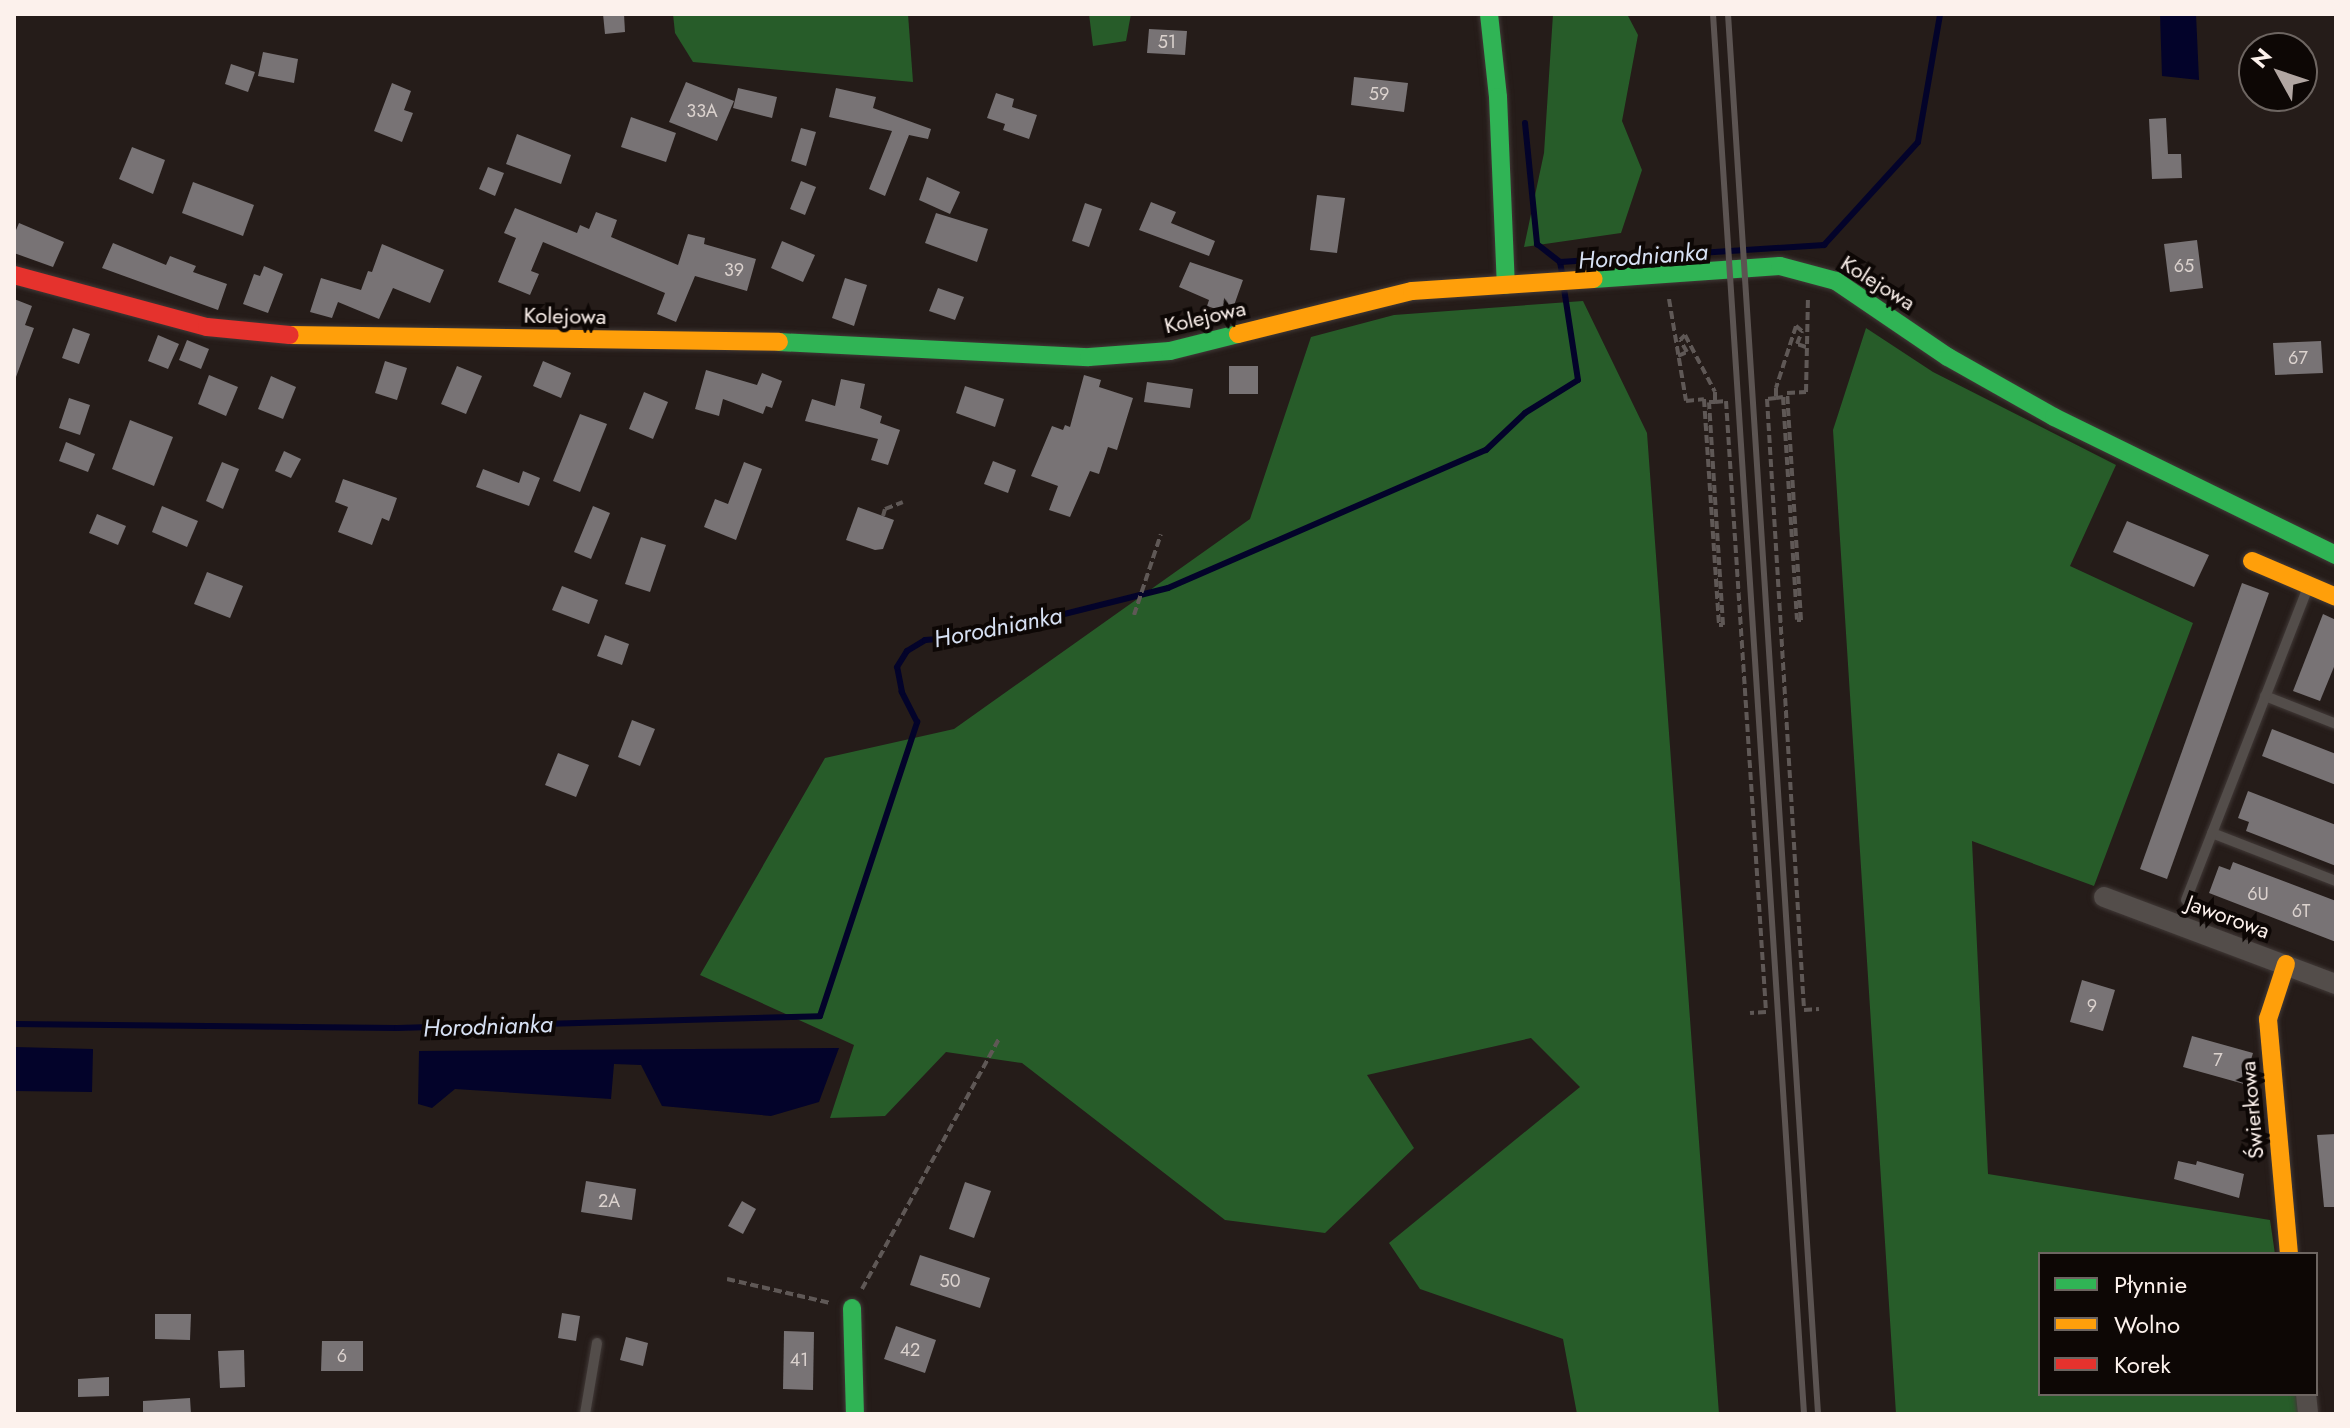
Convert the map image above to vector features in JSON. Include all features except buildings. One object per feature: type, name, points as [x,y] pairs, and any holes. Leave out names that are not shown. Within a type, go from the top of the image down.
[{"type":"street","points":[[1489,14],[1498,97],[1506,285]]},
{"type":"street","name":"Kolejowa","points":[[14,275],[207,327],[305,337],[795,342],[1089,357],[1170,351],[1412,291],[1763,265],[1807,271],[1836,281],[1948,357],[2054,417],[2336,555]]},
{"type":"street","points":[[2252,561],[2336,597]]},
{"type":"street","name":"Jaworowa","points":[[2104,897],[2336,984]]},
{"type":"street","name":"Świerkowa","points":[[2286,964],[2268,1019],[2289,1252]]},
{"type":"street","points":[[852,1308],[855,1414]]},
{"type":"lane","points":[[2186,900],[2308,585]]},
{"type":"lane","points":[[2265,696],[2336,724]]},
{"type":"lane","points":[[2212,833],[2336,881]]},
{"type":"lane","points":[[585,1414],[597,1343]]},
{"type":"path","points":[[1807,271],[1809,332],[1806,392],[1787,393],[1801,620],[1797,620],[1783,397],[1767,399],[1804,1010],[1819,1009]]},
{"type":"path","points":[[1666,273],[1673,342],[1686,401],[1704,399],[1719,625],[1723,625],[1709,402],[1726,401],[1766,1012],[1750,1013]]},
{"type":"path","points":[[1776,398],[1776,388],[1796,326],[1802,331],[1797,344],[1806,347]]},
{"type":"path","points":[[1678,356],[1687,352],[1680,340],[1685,335],[1715,392],[1715,402]]},
{"type":"path","points":[[883,516],[885,509],[903,502]]},
{"type":"path","points":[[1134,615],[1161,534]]},
{"type":"path","points":[[727,1279],[852,1308],[999,1039]]},
{"type":"green space","points":[[673,14],[908,14],[913,82],[693,62],[675,33]]},
{"type":"green space","points":[[1089,14],[1131,14],[1126,41],[1093,46]]},
{"type":"green space","points":[[1553,14],[1627,14],[1638,35],[1622,121],[1642,170],[1621,233],[1524,247],[1544,153]]},
{"type":"green space","points":[[1583,301],[1647,433],[1719,1414],[1577,1414],[1563,1339],[1420,1289],[1389,1243],[1580,1087],[1531,1038],[1367,1075],[1414,1148],[1325,1233],[1225,1220],[1022,1063],[946,1052],[885,1116],[830,1118],[854,1045],[700,975],[825,758],[954,729],[1250,519],[1311,337],[1394,315]]},
{"type":"green space","points":[[1866,328],[1933,372],[2116,465],[2070,566],[2193,623],[2094,886],[1972,841],[1988,1174],[2270,1220],[2275,1252],[2038,1252],[2038,1396],[2296,1396],[2299,1414],[1896,1414],[1833,430]]},
{"type":"water","points":[[2160,14],[2196,14],[2199,80],[2162,76]]},
{"type":"water","points":[[15,1047],[93,1049],[92,1092],[14,1091]]},
{"type":"water","points":[[839,1048],[819,1102],[771,1116],[662,1106],[641,1065],[614,1064],[611,1099],[455,1089],[432,1108],[418,1104],[419,1051]]},
{"type":"waterway","name":"Horodnianka","points":[[1562,273],[1560,262],[1824,245],[1918,142],[1940,14]]},
{"type":"waterway","points":[[1525,123],[1537,244],[1560,262]]},
{"type":"waterway","name":"Horodnianka","points":[[14,1024],[397,1028],[820,1016],[917,722],[902,692],[897,667],[907,651],[925,640],[977,636],[1168,588],[1486,450],[1525,413],[1578,380],[1564,288]]},
{"type":"railway","points":[[1713,14],[1804,1414]]},
{"type":"railway","points":[[1728,14],[1818,1414]]},
{"type":"traffic: fast","points":[[1489,14],[1498,97],[1506,285]]},
{"type":"traffic: fast","points":[[1594,279],[1780,266],[1836,281],[1948,357],[2054,417],[2336,555]]},
{"type":"traffic: fast","points":[[779,342],[1089,357],[1170,351],[1238,334]]},
{"type":"traffic: fast","points":[[852,1308],[855,1414]]},
{"type":"traffic: slow","points":[[1238,334],[1412,291],[1594,279]]},
{"type":"traffic: slow","points":[[290,335],[779,342]]},
{"type":"traffic: slow","points":[[2252,561],[2336,597]]},
{"type":"traffic: slow","points":[[2286,964],[2268,1019],[2289,1252]]},
{"type":"traffic: jam","points":[[14,275],[207,327],[290,335]]}]
